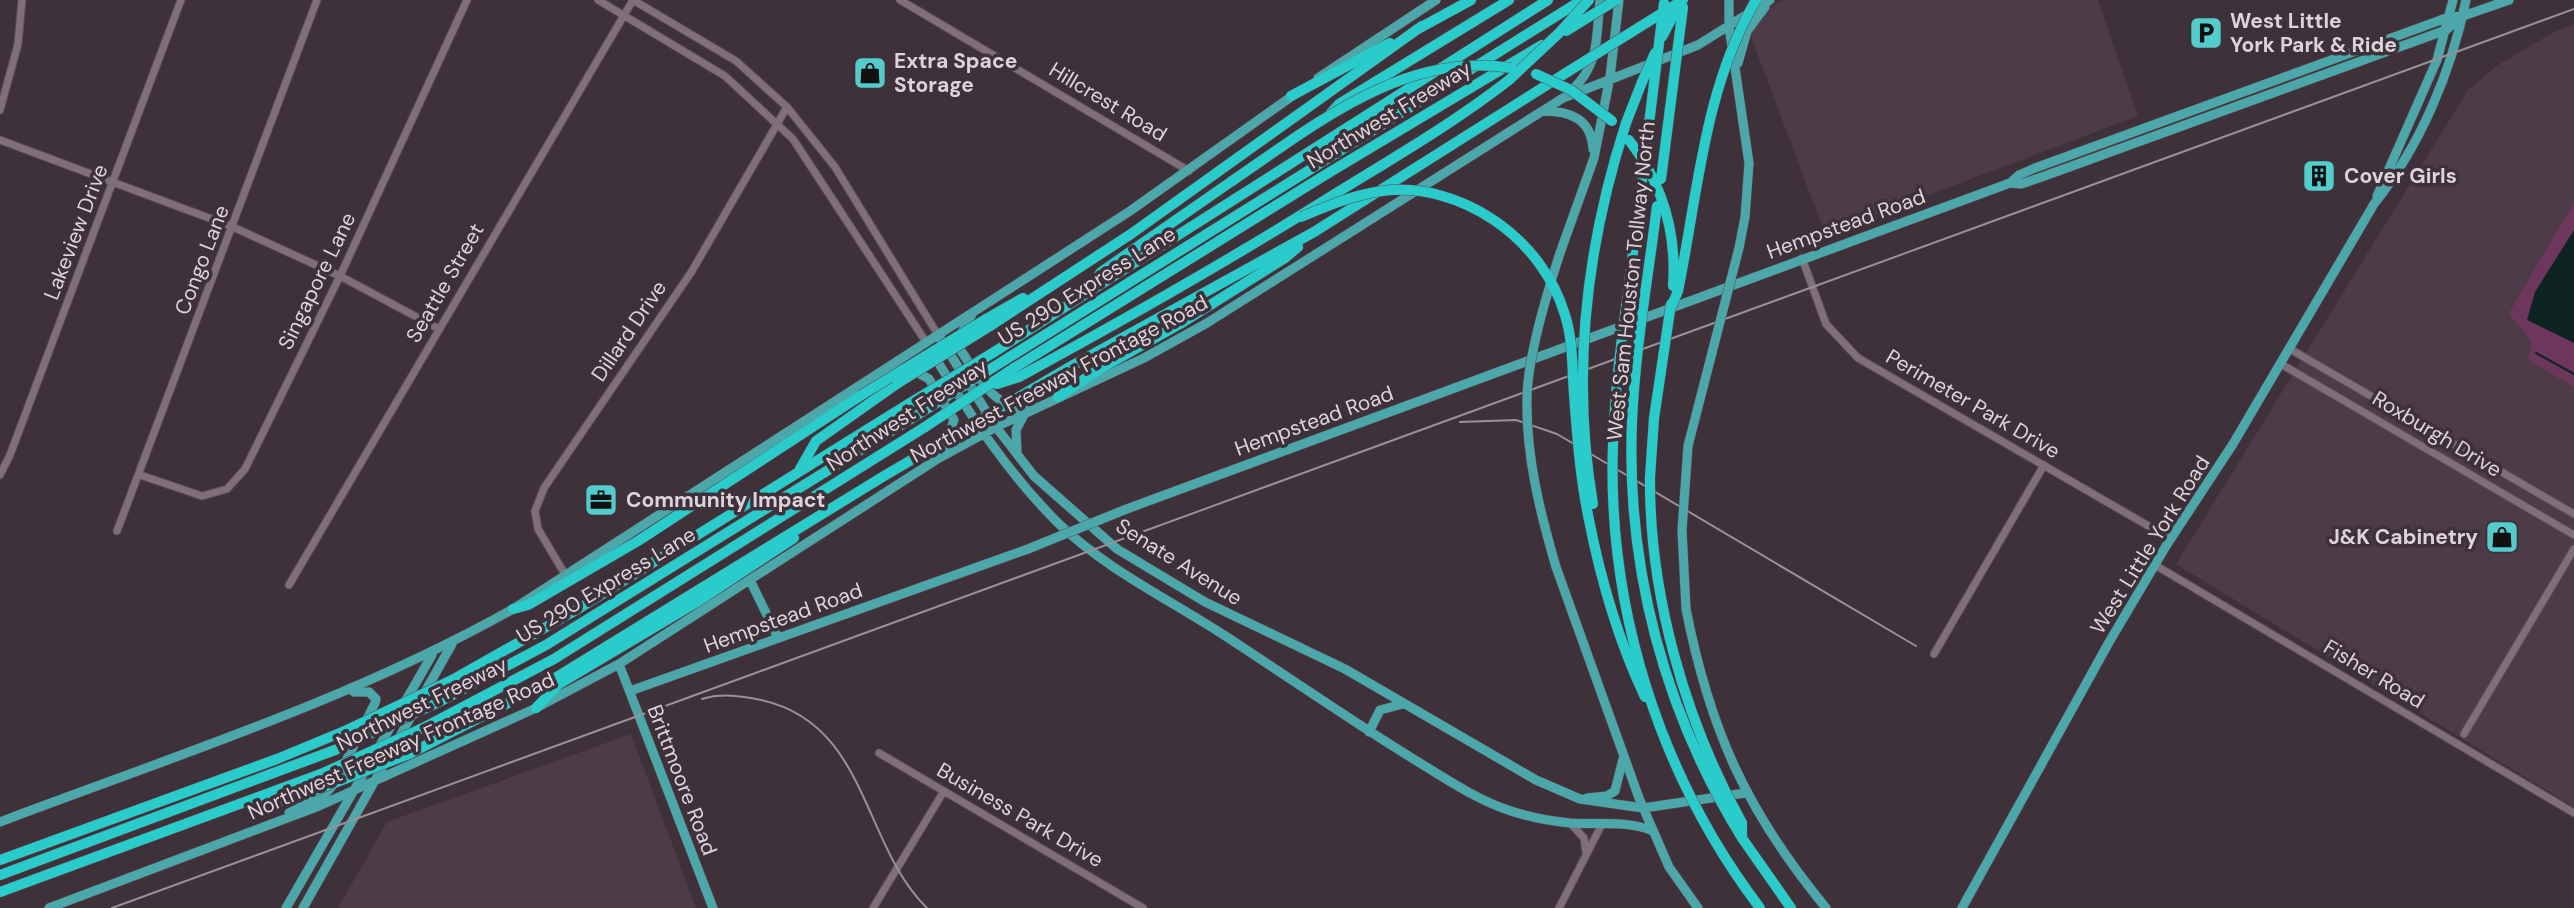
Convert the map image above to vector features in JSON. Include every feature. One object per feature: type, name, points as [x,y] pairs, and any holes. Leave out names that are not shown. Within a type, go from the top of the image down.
[{"type":"highway","points":[[1291,96],[1471,0]]},
{"type":"highway","points":[[1324,121],[1339,104],[1509,0]]},
{"type":"highway","name":"US 290 Express Lane","points":[[0,875],[335,750],[439,702],[547,645],[1582,0]]},
{"type":"highway","points":[[1017,372],[1148,308],[1301,217],[1478,104],[1558,34],[1588,0]]},
{"type":"highway","name":"Northwest Freeway","points":[[0,892],[321,774],[425,727],[554,659],[986,387],[1017,372],[1307,186],[1617,0]]},
{"type":"highway","name":"West Sam Houston Tollway North","points":[[1665,0],[1618,368],[1612,445],[1617,544],[1625,601],[1658,725],[1711,834],[1760,908]]},
{"type":"highway","points":[[1611,605],[1586,457],[1583,370],[1588,288],[1601,209],[1626,123],[1656,51],[1683,0]]},
{"type":"highway","points":[[252,800],[284,801],[409,754],[547,683],[884,476],[1068,368],[1314,232],[1683,0]]},
{"type":"highway","name":"West Sam Houston Tollway North","points":[[1683,0],[1635,383],[1632,447],[1634,511],[1647,600],[1670,687],[1704,771],[1742,838],[1791,908]]},
{"type":"highway","points":[[1670,310],[1678,291],[1712,105],[1739,29],[1756,0]]},
{"type":"highway","name":"Northwest Freeway","points":[[0,860],[347,730],[452,680],[578,609],[1002,347],[1546,1]]},
{"type":"highway","points":[[513,609],[528,605],[638,541],[860,396],[1064,277],[1253,149],[1422,26]]},
{"type":"highway","points":[[1085,295],[1101,272],[1324,121],[1387,85],[1447,66],[1473,64],[1511,68],[1536,75],[1571,90],[1621,130],[1645,161],[1657,184],[1674,246],[1670,310],[1651,451],[1654,540],[1670,628],[1684,684],[1711,760],[1742,823],[1742,838]]},
{"type":"highway","points":[[1301,217],[1354,197],[1384,191],[1438,195],[1493,219],[1532,254],[1558,295],[1568,326],[1582,478],[1598,560],[1627,659],[1658,725]]},
{"type":"highway","points":[[1058,397],[1098,370],[1180,324],[1285,258],[1314,232]]},
{"type":"highway","points":[[798,472],[816,441],[988,322]]},
{"type":"highway","points":[[536,708],[559,684],[697,602],[829,516],[850,496]]},
{"type":"main road","points":[[0,822],[342,694],[432,653],[513,609],[1189,171],[1291,96],[1436,0]]},
{"type":"main road","points":[[1563,99],[1587,76],[1594,61],[1600,0]]},
{"type":"main road","points":[[1617,0],[1610,77],[1594,158],[1544,302],[1527,396],[1534,482],[1556,567],[1623,757],[1669,867],[1698,908]]},
{"type":"main road","points":[[1729,0],[1730,27],[1749,163],[1747,203],[1739,248],[1696,405],[1688,446],[1682,530],[1686,609],[1709,705],[1745,793],[1788,863],[1826,908]]},
{"type":"main road","points":[[1736,75],[1747,31],[1770,0]]},
{"type":"main road","name":"Northwest Freeway Frontage Road","points":[[49,908],[319,806],[536,708],[619,664],[939,458],[996,427],[1144,358],[1207,323],[1541,111],[1610,77],[1677,55],[1730,27],[1770,0]]},
{"type":"main road","name":"West Little York Road","points":[[2374,204],[2385,173],[2421,98],[2446,30],[2452,0]]},
{"type":"main road","name":"West Little York Road","points":[[1962,908],[2013,821],[2080,693],[2155,565],[2224,459],[2374,204],[2396,177],[2429,112],[2463,16],[2466,0]]},
{"type":"main road","points":[[2486,0],[2504,2]]},
{"type":"main road","name":"Hempstead Road","points":[[630,691],[1028,548],[1124,510],[2010,183],[2019,175],[2035,168],[2449,17],[2463,16],[2504,2]]},
{"type":"main road","name":"Hempstead Road","points":[[2010,183],[2021,184],[2039,178],[2446,30],[2463,16]]},
{"type":"main road","points":[[1541,111],[1564,111],[1578,117],[1590,131],[1594,158]]},
{"type":"main road","points":[[973,313],[961,334],[959,348],[994,396],[1017,410],[1041,406]]},
{"type":"main road","name":"Senate Avenue","points":[[938,335],[996,427],[1034,476],[1117,549],[1205,602],[1345,669],[1536,780],[1580,799],[1643,808],[1745,793]]},
{"type":"main road","name":"Senate Avenue","points":[[926,342],[982,435],[1042,506],[1096,554],[1369,732],[1469,793],[1507,810],[1570,823],[1633,824],[1653,831]]},
{"type":"main road","points":[[878,372],[913,370],[929,379],[954,420],[939,458]]},
{"type":"main road","points":[[1017,455],[1016,430],[1024,415]]},
{"type":"main road","points":[[750,580],[778,638]]},
{"type":"main road","points":[[303,908],[452,643]]},
{"type":"main road","points":[[286,908],[432,653]]},
{"type":"main road","name":"Brittmoore Road","points":[[619,664],[713,908]]},
{"type":"main road","points":[[267,827],[326,793],[335,783],[376,699],[363,690],[342,694]]},
{"type":"main road","points":[[1369,732],[1380,710],[1405,704]]},
{"type":"main road","points":[[1580,799],[1607,796],[1615,791],[1623,757]]},
{"type":"main road","points":[[319,806],[333,814],[336,822]]},
{"type":"street","points":[[0,110],[18,44],[22,0]]},
{"type":"street","name":"Lakeview Drive","points":[[0,475],[181,0]]},
{"type":"street","name":"Congo Lane","points":[[117,531],[317,0]]},
{"type":"street","name":"Singapore Lane","points":[[140,475],[202,496],[227,489],[245,469],[340,276],[467,0]]},
{"type":"street","name":"Senate Avenue","points":[[598,0],[725,76],[778,122],[814,166],[926,342]]},
{"type":"street","name":"Senate Avenue","points":[[633,0],[736,61],[787,107],[835,167],[938,335]]},
{"type":"street","name":"Seattle Street","points":[[289,585],[633,0]]},
{"type":"street","name":"Hillcrest Road","points":[[900,0],[1189,171]]},
{"type":"street","name":"Dillard Drive","points":[[566,576],[538,529],[535,511],[544,488],[692,271],[787,107]]},
{"type":"street","points":[[0,140],[233,227],[340,276],[439,329]]},
{"type":"street","name":"Perimeter Park Drive","points":[[1802,258],[1826,324],[1852,353],[2171,539]]},
{"type":"street","name":"Roxburgh Drive","points":[[2290,349],[2574,514]]},
{"type":"street","name":"Roxburgh Drive","points":[[2281,364],[2574,535]]},
{"type":"street","points":[[2372,416],[2381,400]]},
{"type":"street","points":[[2455,465],[2464,450]]},
{"type":"street","points":[[1934,654],[2044,465]]},
{"type":"street","points":[[2465,734],[2574,549]]},
{"type":"street","name":"Fisher Road","points":[[2155,565],[2574,813]]},
{"type":"street","name":"Business Park Drive","points":[[879,753],[1143,908]]},
{"type":"street","points":[[873,908],[944,791]]},
{"type":"street","points":[[1570,823],[1584,838],[1586,854]]},
{"type":"street","points":[[1559,908],[1602,824]]},
{"type":"shaded area","points":[[1782,0],[2098,0],[2138,116],[1825,234],[1750,34],[1761,15]]},
{"type":"shaded area","points":[[2574,24],[2574,807],[2176,564],[2468,90],[2498,65],[2554,32]]},
{"type":"shaded area","points":[[2574,202],[2574,387],[2527,359],[2530,339],[2509,313]]},
{"type":"shaded area","points":[[2574,230],[2574,343],[2527,320],[2535,292]]},
{"type":"shaded area","points":[[631,734],[696,908],[338,908],[387,822]]},
{"type":"waterway","points":[[2536,353],[2574,374]]},
{"type":"railway","points":[[112,908],[2574,9]]},
{"type":"railway","points":[[1460,422],[1516,420],[1557,434],[1916,646]]},
{"type":"railway","points":[[702,699],[739,696],[761,700],[796,713],[823,733],[843,759],[860,789],[906,882],[927,908]]},
{"type":"place","name":"West Little York Park & Ride","points":[[2206,33]]},
{"type":"place","name":"Extra Space Storage","points":[[870,73]]},
{"type":"place","name":"Cover Girls","points":[[2319,176]]},
{"type":"place","name":"Community Impact","points":[[601,500]]},
{"type":"place","name":"J&K Cabinetry","points":[[2502,537]]}]
